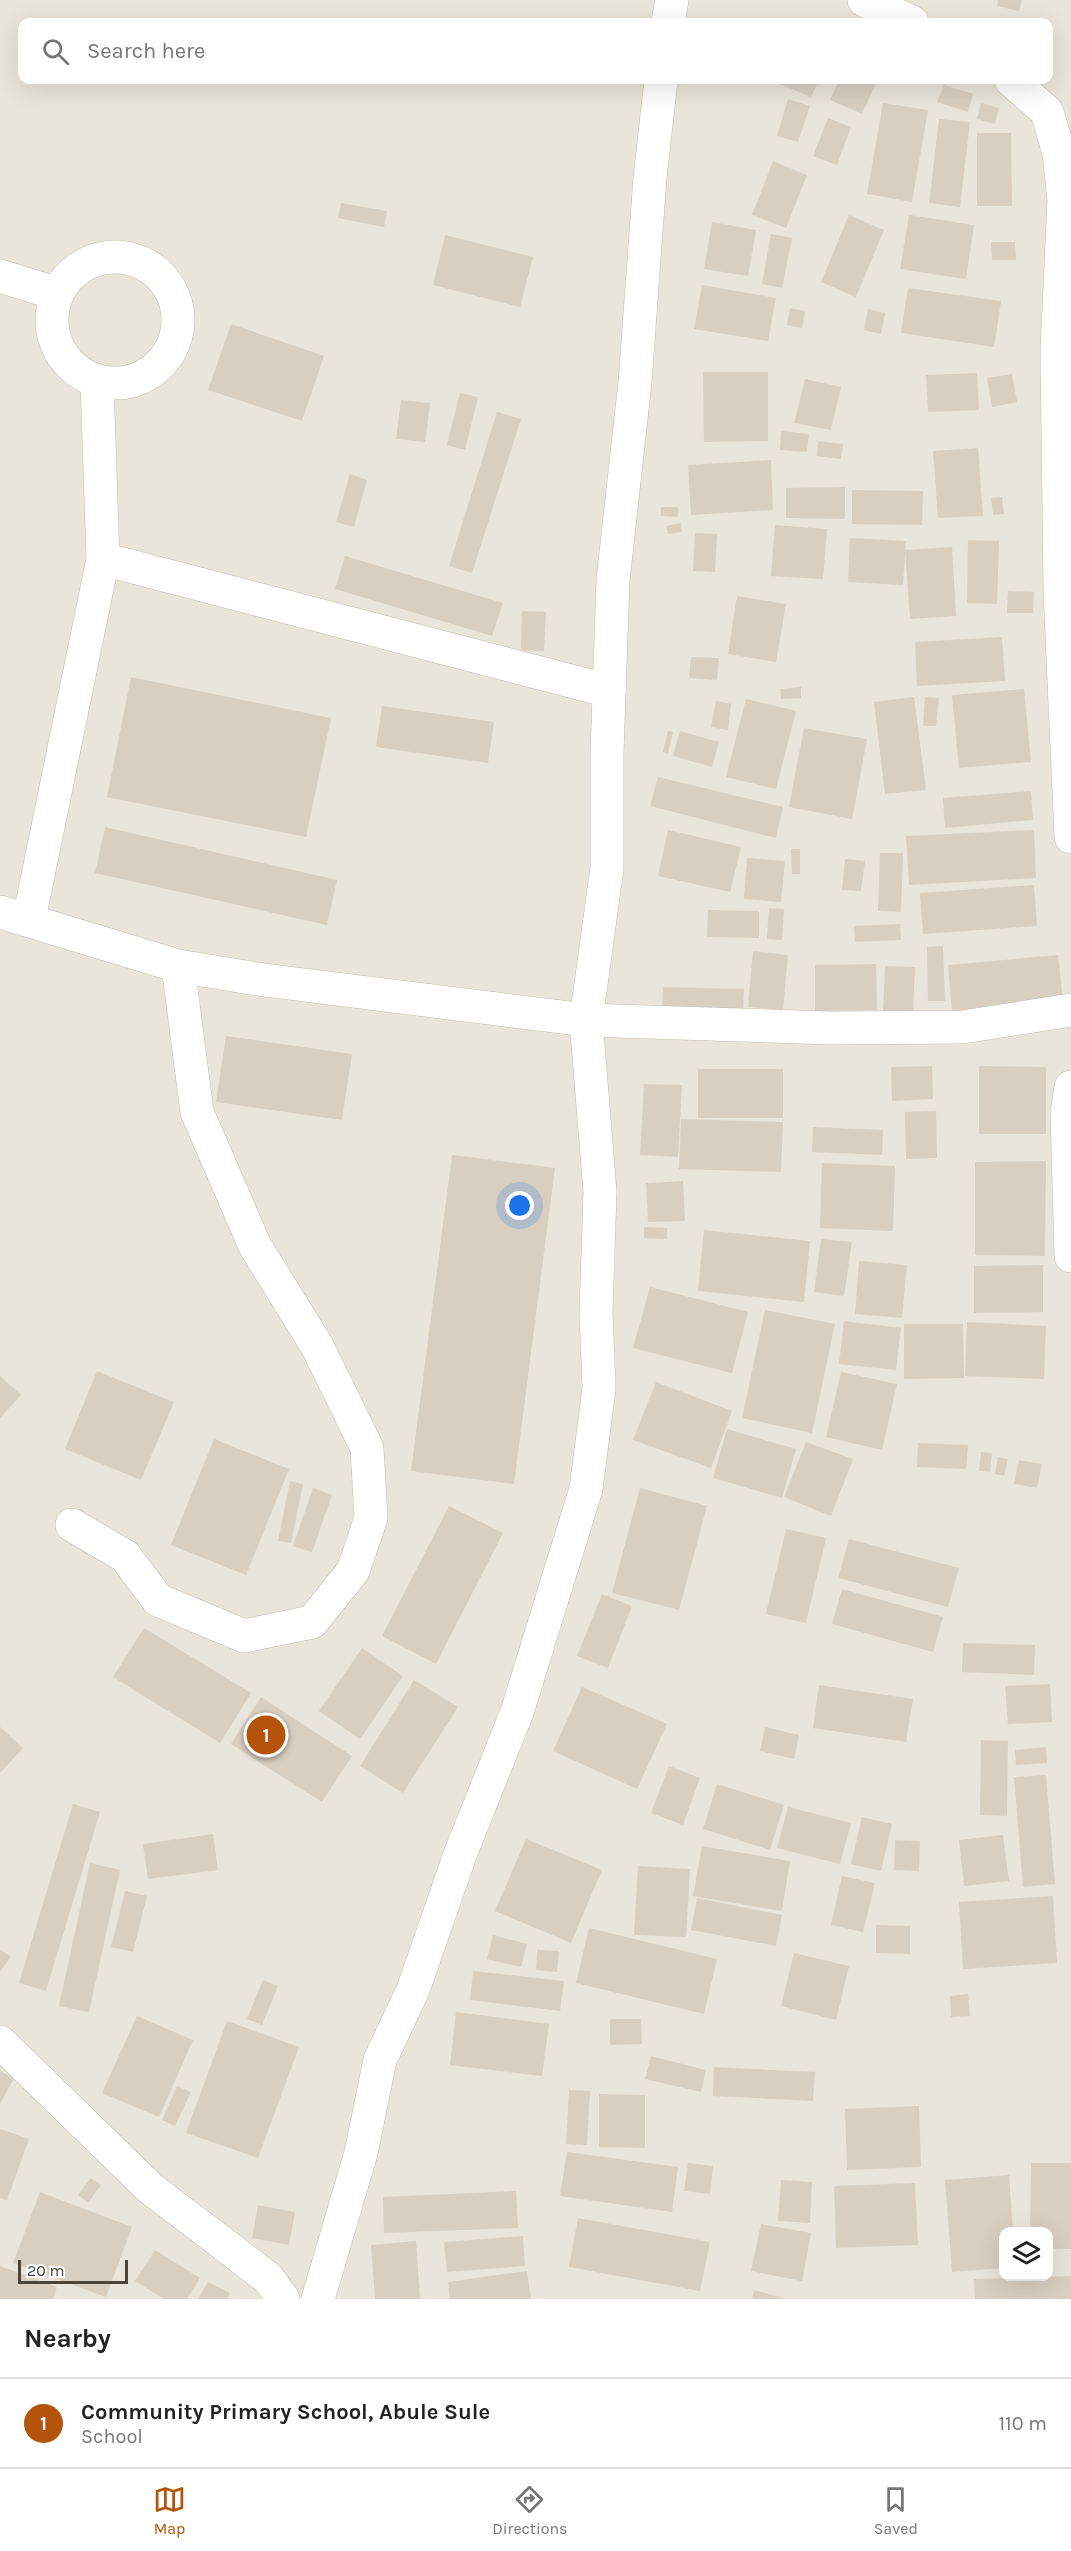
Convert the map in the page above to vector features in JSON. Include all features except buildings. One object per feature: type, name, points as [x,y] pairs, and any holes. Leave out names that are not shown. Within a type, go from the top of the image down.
[{"type":"street","points":[[669,18],[672,0]]},
{"type":"street","points":[[864,0],[903,18]]},
{"type":"street","points":[[318,2299],[361,2153],[380,2060],[413,1990],[460,1852],[516,1712],[586,1489],[599,1388],[596,1313],[600,1192],[586,1020],[607,868],[613,580],[635,382],[650,178],[661,84]]},
{"type":"street","points":[[1016,84],[1047,112],[1059,153],[1064,200],[1057,350],[1060,591],[1071,837]]},
{"type":"street","points":[[115,255],[150,265],[174,292],[180,328],[165,362],[134,382],[97,382],[66,363],[50,330],[55,293],[80,265],[115,255]]},
{"type":"street","points":[[0,276],[55,293]]},
{"type":"street","points":[[97,382],[103,559],[15,916],[178,966],[264,980],[586,1020],[829,1028],[963,1027],[1071,1010]]},
{"type":"street","points":[[103,559],[609,691]]},
{"type":"street","points":[[72,1525],[125,1556],[158,1600],[244,1636],[312,1622],[353,1571],[371,1518],[367,1448],[317,1346],[255,1246],[196,1112],[178,966]]},
{"type":"street","points":[[1071,1087],[1067,1113],[1071,1256]]},
{"type":"street","points":[[0,2042],[150,2188],[268,2278],[283,2299]]},
{"type":"shaded area","points":[[0,0],[1071,0],[1071,2299],[0,2299]]},
{"type":"place","name":"Community Primary School, Abule Sule","points":[[266,1735]]}]
